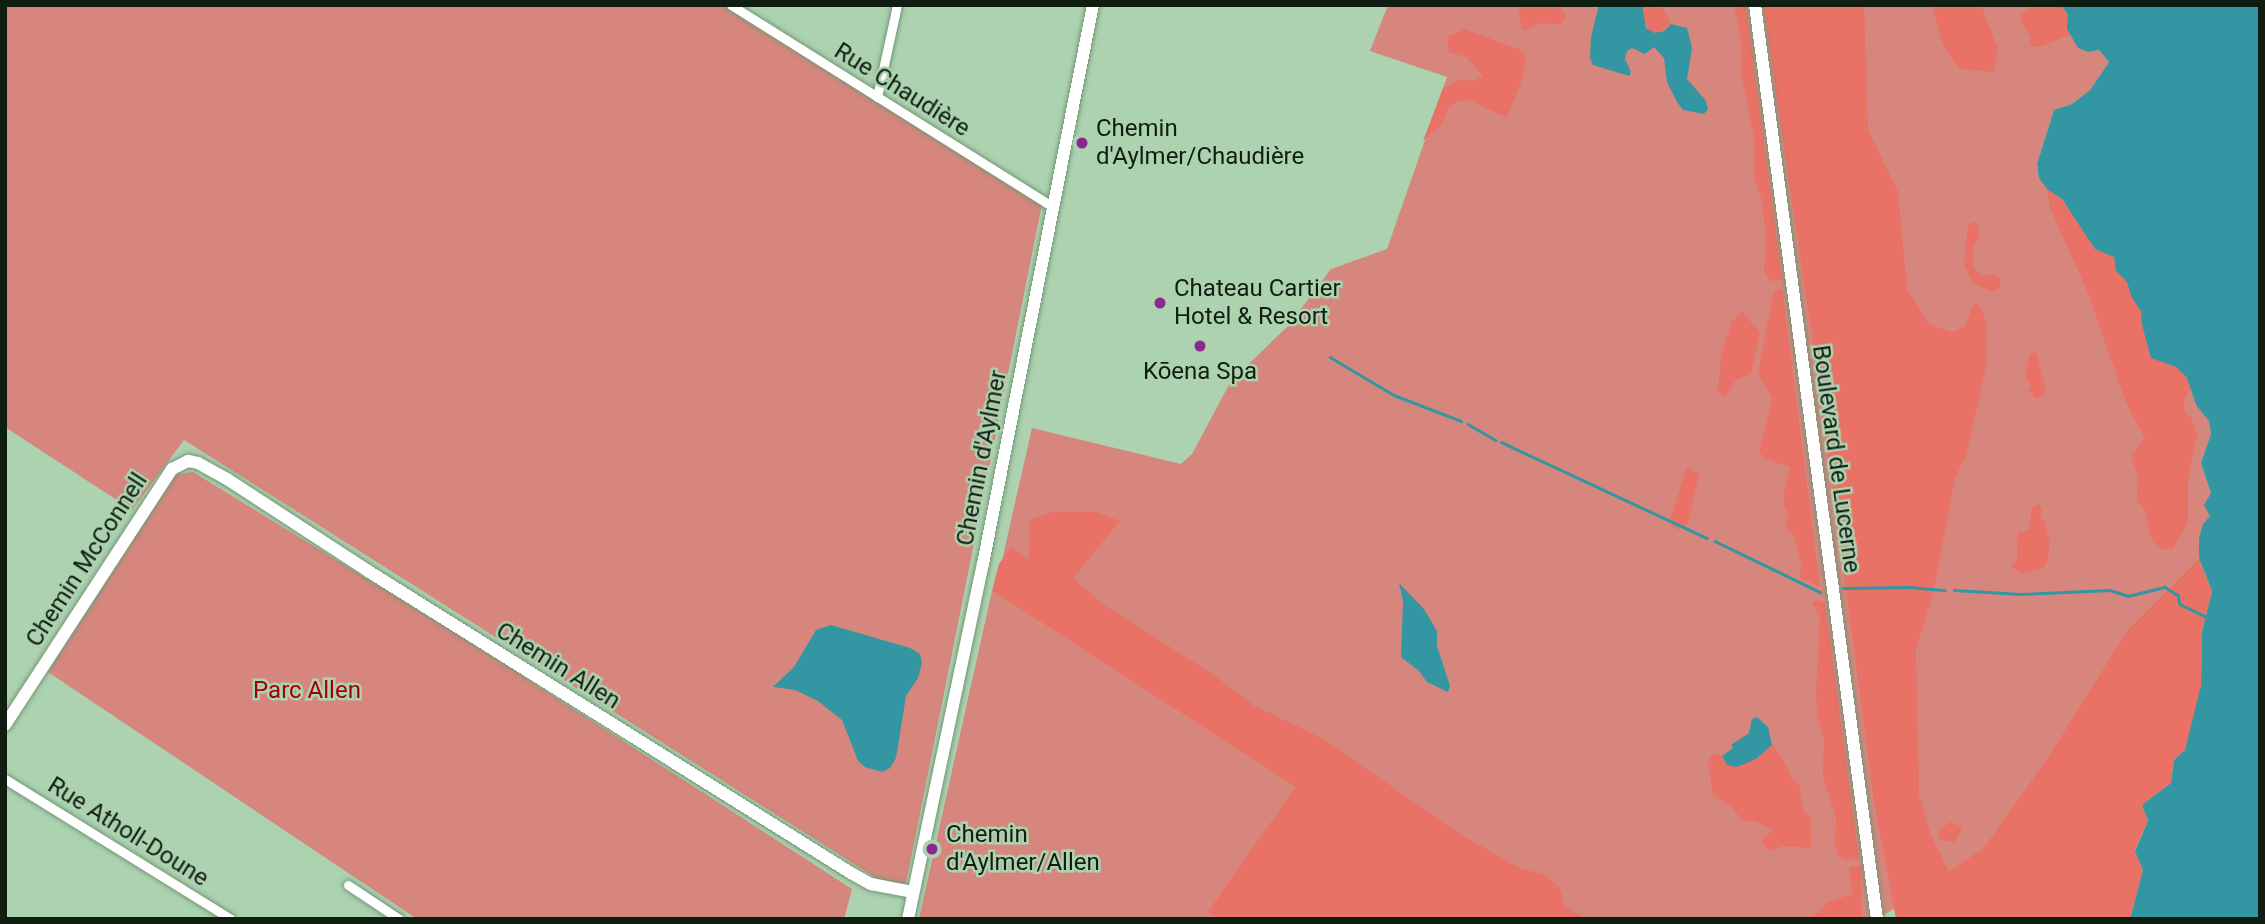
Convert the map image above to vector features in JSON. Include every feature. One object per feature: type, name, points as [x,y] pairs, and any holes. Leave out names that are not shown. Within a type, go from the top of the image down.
[{"type":"main road","name":"Chemin d'Aylmer","points":[[908,919],[983,564],[1093,5]]},
{"type":"main road","name":"Boulevard de Lucerne","points":[[1755,5],[1877,919]]},
{"type":"main road","name":"Chemin Allen","points":[[188,461],[198,463],[227,479],[379,578],[850,873],[871,884],[913,892]]},
{"type":"main road","name":"Chemin McConnell","points":[[5,725],[172,469],[188,461]]},
{"type":"street","name":"Rue Chaudière","points":[[731,5],[1053,207]]},
{"type":"street","points":[[877,97],[897,5]]},
{"type":"street","name":"Rue Atholl-Doune","points":[[5,779],[231,919]]},
{"type":"street","points":[[348,885],[400,919]]},
{"type":"green space","points":[[5,5],[735,5],[1043,199],[906,883],[889,886],[184,440],[132,510],[5,427]]},
{"type":"green space","points":[[1388,5],[2061,5],[2088,52],[2099,50],[2109,62],[2090,90],[2072,104],[2054,110],[2037,164],[2039,178],[2114,257],[2176,367],[2187,378],[2196,405],[2209,420],[2211,434],[2201,463],[2211,493],[2210,516],[2199,538],[2199,558],[2127,630],[2049,755],[1983,848],[1876,919],[1574,919],[1001,565],[1032,428],[1181,464],[1192,454],[1231,381],[1288,326],[1331,269],[1387,249],[1447,77],[1370,51]]},
{"type":"green space","name":"Parc Allen","points":[[193,472],[467,640],[852,889],[844,919],[417,919],[48,672],[171,480],[178,474]]},
{"type":"green space","points":[[992,591],[1295,787],[1209,912],[1218,919],[919,919]]},
{"type":"shaded area","points":[[1518,5],[1560,5],[1566,18],[1558,25],[1543,23],[1522,31]]},
{"type":"shaded area","points":[[1642,5],[1662,5],[1671,24],[1659,33],[1650,32],[1642,15]]},
{"type":"shaded area","points":[[1734,5],[1746,5],[1782,280],[1770,281],[1764,272],[1766,234],[1762,202],[1754,176],[1754,137],[1742,79],[1741,39]]},
{"type":"shaded area","points":[[1763,5],[1864,5],[1868,129],[1898,192],[1907,289],[1929,324],[1953,332],[1965,326],[1974,302],[1982,309],[1986,322],[1986,368],[1966,456],[1955,477],[1934,590],[1916,650],[1919,795],[1931,835],[1949,871],[1983,848],[2049,755],[2127,630],[2199,558],[2212,591],[2202,632],[2201,685],[2196,716],[2185,750],[2174,760],[2171,783],[2142,805],[2148,821],[2135,850],[2143,870],[2130,919],[1896,919],[1874,801],[1817,370]]},
{"type":"shaded area","points":[[1932,5],[1981,5],[1998,49],[1993,72],[1960,69],[1943,46]]},
{"type":"shaded area","points":[[2034,5],[2061,5],[2068,15],[2070,35],[2039,47],[2029,45],[2031,38],[2022,24],[2021,15]]},
{"type":"shaded area","points":[[1465,29],[1520,50],[1526,56],[1523,77],[1507,118],[1469,100],[1459,101],[1449,107],[1442,124],[1423,141],[1443,88],[1460,80],[1473,81],[1483,76],[1466,57],[1449,52],[1447,37]]},
{"type":"shaded area","points":[[2047,189],[2062,199],[2095,249],[2114,257],[2116,271],[2127,282],[2132,298],[2141,311],[2151,357],[2176,367],[2187,378],[2191,389],[2184,400],[2185,412],[2191,417],[2197,435],[2188,479],[2188,523],[2173,548],[2161,549],[2152,541],[2145,511],[2137,500],[2138,476],[2131,456],[2145,438],[2127,405],[2088,293],[2050,208]]},
{"type":"shaded area","points":[[1977,222],[1979,239],[1974,245],[1972,265],[1981,276],[1993,274],[2001,279],[2000,288],[1992,292],[1973,283],[1964,264],[1968,227]]},
{"type":"shaded area","points":[[1782,289],[1820,587],[1800,578],[1801,563],[1793,534],[1785,527],[1789,514],[1784,507],[1784,494],[1790,467],[1764,458],[1759,451],[1772,398],[1758,373],[1774,291]]},
{"type":"shaded area","points":[[1742,312],[1760,332],[1751,373],[1736,380],[1725,397],[1718,391],[1721,356],[1732,321]]},
{"type":"shaded area","points":[[2036,352],[2045,386],[2044,395],[2037,399],[2028,391],[2031,385],[2025,376],[2030,354]]},
{"type":"shaded area","points":[[1687,467],[1699,475],[1688,523],[1679,530],[1671,526],[1671,517]]},
{"type":"shaded area","points":[[2039,504],[2042,510],[2040,518],[2044,521],[2050,540],[2048,560],[2043,568],[2021,574],[2011,566],[2017,559],[2018,532],[2029,530],[2032,507]]},
{"type":"shaded area","points":[[1053,512],[1095,512],[1120,521],[1073,578],[1100,602],[1215,676],[1253,705],[1322,738],[1460,834],[1517,867],[1545,875],[1559,887],[1565,906],[1586,919],[1218,919],[1208,912],[1295,787],[992,591],[999,564],[1011,547],[1029,560],[1029,520]]},
{"type":"shaded area","points":[[1819,600],[1825,604],[1859,859],[1846,860],[1838,856],[1835,842],[1836,817],[1823,778],[1824,739],[1817,714],[1816,692],[1820,619],[1812,603]]},
{"type":"shaded area","points":[[1772,745],[1783,759],[1792,779],[1799,784],[1803,809],[1811,819],[1811,848],[1784,846],[1769,851],[1761,841],[1773,830],[1755,821],[1744,822],[1731,807],[1713,795],[1708,762],[1713,753],[1722,756],[1727,765],[1756,759]]},
{"type":"shaded area","points":[[1949,822],[1962,827],[1955,842],[1940,840],[1938,833]]},
{"type":"shaded area","points":[[1861,866],[1861,919],[1811,919],[1828,902],[1852,894],[1849,867]]},
{"type":"water","points":[[1599,5],[1642,5],[1646,28],[1655,33],[1664,31],[1671,24],[1687,28],[1692,48],[1687,79],[1706,101],[1708,109],[1704,114],[1683,110],[1677,102],[1667,82],[1664,58],[1654,47],[1645,54],[1632,48],[1627,51],[1625,59],[1631,72],[1629,76],[1593,65],[1590,58],[1591,37]]},
{"type":"water","points":[[2061,5],[2260,5],[2260,919],[2130,919],[2143,870],[2135,851],[2148,821],[2142,805],[2171,783],[2174,760],[2185,750],[2201,685],[2202,632],[2212,591],[2199,558],[2199,538],[2203,524],[2210,516],[2204,505],[2211,493],[2201,463],[2211,434],[2209,421],[2196,405],[2187,378],[2176,367],[2151,358],[2141,311],[2132,298],[2127,282],[2116,271],[2114,257],[2095,249],[2062,199],[2047,189],[2039,178],[2037,164],[2054,110],[2072,104],[2090,90],[2109,62],[2099,50],[2088,52],[2078,48],[2067,29],[2068,15]]},
{"type":"water","points":[[1399,583],[1424,609],[1437,631],[1437,646],[1450,686],[1448,692],[1427,682],[1419,671],[1401,657],[1403,601]]},
{"type":"water","points":[[831,625],[910,648],[920,654],[922,663],[918,678],[906,696],[896,758],[890,768],[882,772],[865,767],[858,761],[842,720],[818,701],[795,690],[773,687],[794,667],[816,630]]},
{"type":"water","points":[[1757,717],[1768,727],[1772,745],[1756,759],[1737,767],[1727,765],[1722,756],[1733,748],[1731,745],[1749,733],[1752,719]]},
{"type":"waterway","points":[[1330,357],[1394,395],[1461,421]]},
{"type":"waterway","points":[[1468,424],[1496,440]]},
{"type":"waterway","points":[[1501,442],[1707,538]]},
{"type":"waterway","points":[[1715,541],[1820,592]]},
{"type":"waterway","points":[[1843,588],[1909,587],[1945,590]]},
{"type":"waterway","points":[[1954,590],[2021,594],[2110,590],[2128,596],[2165,587],[2178,595],[2180,604],[2205,616]]},
{"type":"place","name":"Chemin d'Aylmer/Chaudière","points":[[1082,143]]},
{"type":"place","name":"Chateau Cartier Hotel & Resort","points":[[1160,303]]},
{"type":"place","name":"Kōena Spa","points":[[1200,346]]},
{"type":"place","name":"Chemin d'Aylmer/Allen","points":[[932,849]]}]
